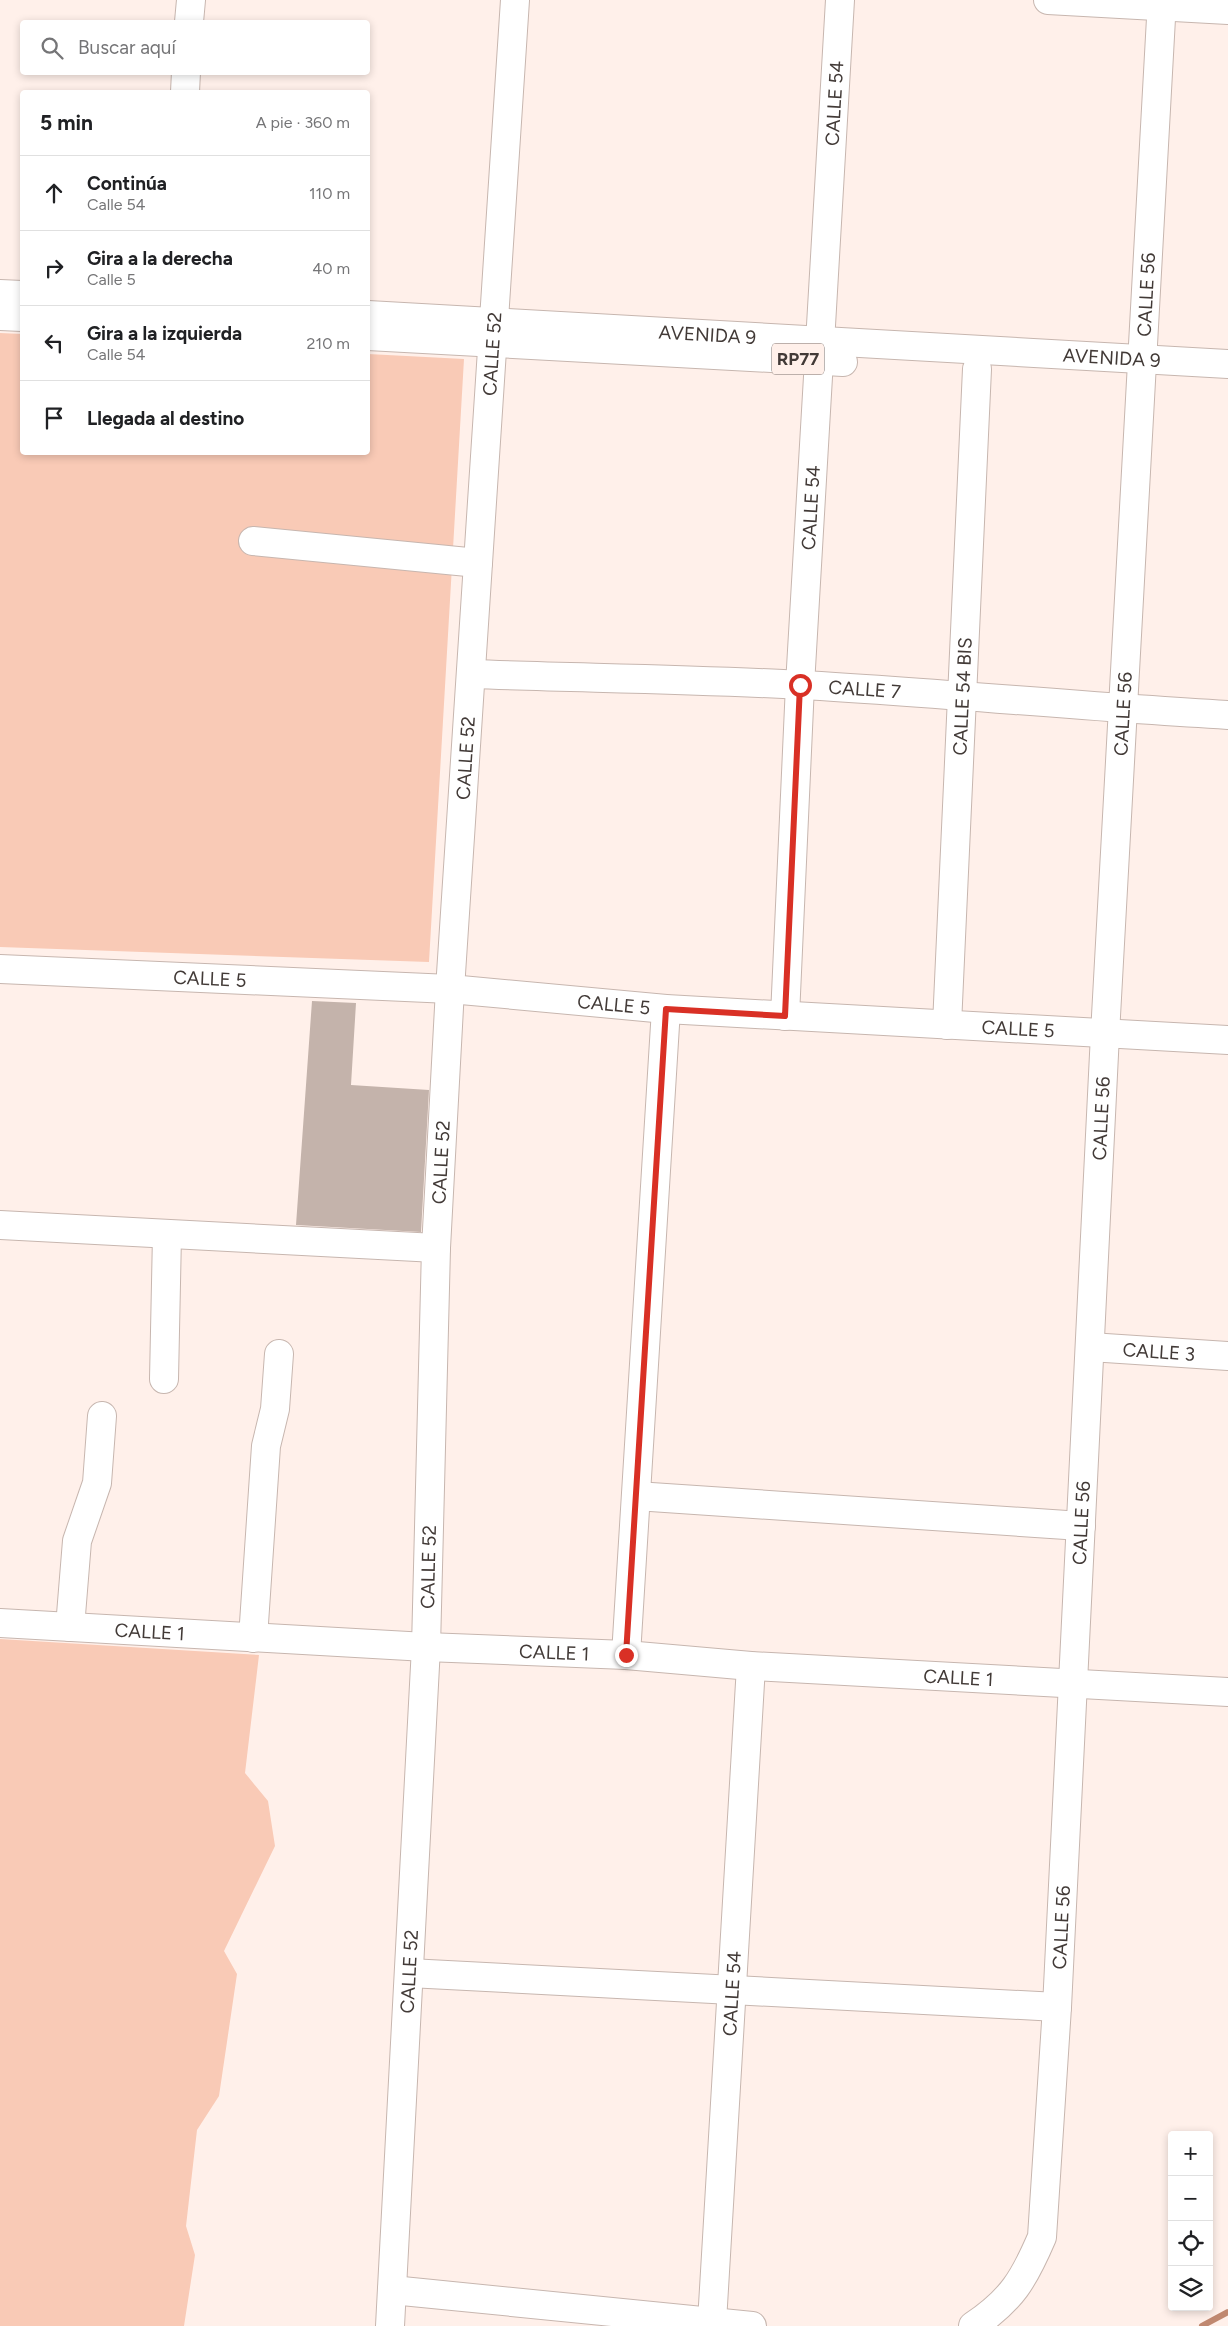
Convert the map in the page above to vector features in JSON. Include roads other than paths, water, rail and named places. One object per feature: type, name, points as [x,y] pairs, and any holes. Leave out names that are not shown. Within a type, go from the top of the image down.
[{"type":"street","points":[[189,20],[190,0]]},
{"type":"street","name":"CALLE 52","points":[[390,2326],[426,1647],[436,1248],[450,989],[515,0]]},
{"type":"street","name":"CALLE 54","points":[[785,1016],[800,685],[840,0]]},
{"type":"street","points":[[1048,0],[1162,3],[1228,10]]},
{"type":"street","name":"CALLE 56","points":[[973,2326],[1014,2292],[1029,2269],[1042,2237],[1057,2007],[1105,1034],[1162,3]]},
{"type":"street","points":[[185,90],[186,75]]},
{"type":"street","points":[[0,294],[20,296]]},
{"type":"street","name":"AVENIDA 9","points":[[370,315],[493,332],[1141,368],[1228,382]]},
{"type":"street","points":[[0,316],[20,317]]},
{"type":"street","name":"AVENIDA 9","points":[[370,336],[493,332]]},
{"type":"street","name":"AVENIDA 9","points":[[821,351],[977,369],[1141,368],[1228,364]]},
{"type":"street","name":"CALLE 54 BIS","points":[[947,1025],[977,369]]},
{"type":"street","points":[[253,541],[478,563]]},
{"type":"street","name":"CALLE 7","points":[[471,674],[800,685],[1228,715]]},
{"type":"street","name":"CALLE 5","points":[[0,969],[450,989],[666,1009],[1228,1040]]},
{"type":"street","points":[[626,1655],[666,1009]]},
{"type":"street","points":[[0,1225],[436,1248]]},
{"type":"street","points":[[164,1379],[167,1235]]},
{"type":"street","name":"CALLE 3","points":[[1090,1347],[1228,1356]]},
{"type":"street","points":[[253,1638],[266,1446],[275,1409],[279,1354]]},
{"type":"street","points":[[70,1627],[77,1541],[97,1483],[102,1416]]},
{"type":"street","points":[[636,1496],[1081,1526]]},
{"type":"street","name":"CALLE 1","points":[[0,1623],[426,1647],[626,1655],[751,1666],[1228,1692]]},
{"type":"street","name":"CALLE 54","points":[[712,2322],[751,1666]]},
{"type":"street","points":[[409,1973],[1057,2007]]},
{"type":"street","points":[[392,2290],[752,2326]]},
{"type":"waterway","points":[[1202,2326],[1228,2312]]}]
